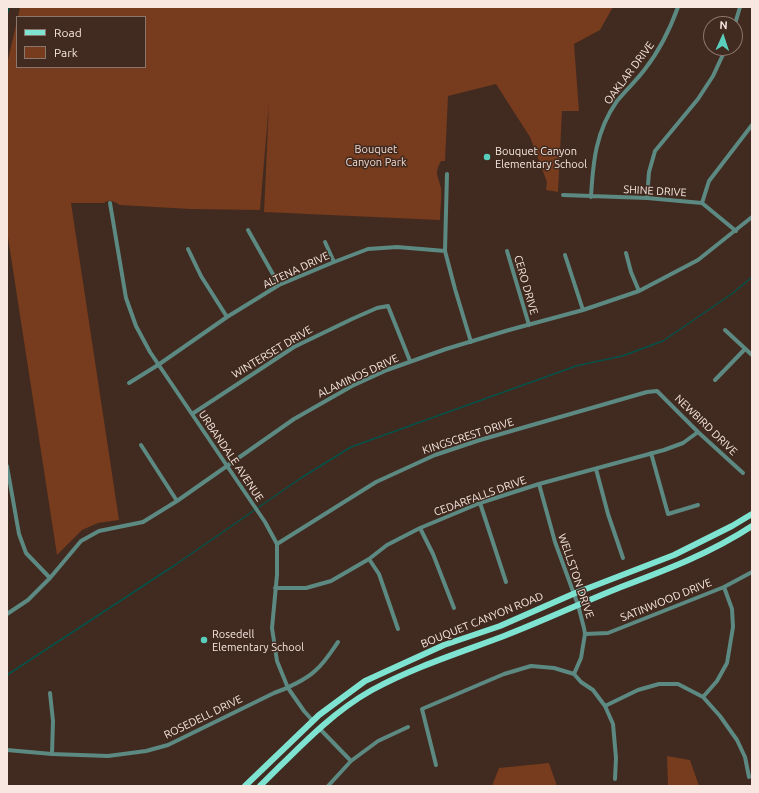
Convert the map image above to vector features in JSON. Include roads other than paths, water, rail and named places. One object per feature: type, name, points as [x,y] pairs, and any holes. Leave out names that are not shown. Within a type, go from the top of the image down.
[{"type":"main road","name":"BOUQUET CANYON ROAD","points":[[246,786],[313,721],[341,698],[371,678],[444,645],[500,626],[573,594],[674,555],[732,526],[752,514]]},
{"type":"main road","name":"BOUQUET CANYON ROAD","points":[[260,786],[320,728],[371,691],[448,656],[504,636],[678,565],[738,536],[752,526]]},
{"type":"main road","points":[[313,721],[320,728]]},
{"type":"main road","points":[[246,786],[252,786]]},
{"type":"street","name":"OAKLAR DRIVE","points":[[591,197],[592,167],[596,147],[607,119],[617,102],[659,50],[678,7]]},
{"type":"street","points":[[647,198],[649,172],[655,151],[698,99],[713,76],[722,56]]},
{"type":"street","points":[[702,203],[709,181],[752,125]]},
{"type":"street","points":[[447,174],[445,251],[471,342]]},
{"type":"street","name":"SHINE DRIVE","points":[[563,195],[647,198],[702,203],[736,231]]},
{"type":"street","name":"URBANDALE AVENUE","points":[[110,203],[126,298],[136,326],[158,365],[260,515],[277,544]]},
{"type":"street","name":"ALAMINOS DRIVE","points":[[7,614],[28,600],[50,578],[81,541],[98,531],[143,522],[177,501],[294,419],[352,386],[387,370],[410,362],[471,342],[583,310],[639,291],[698,260],[752,217]]},
{"type":"street","points":[[248,230],[279,286]]},
{"type":"street","points":[[325,242],[334,262]]},
{"type":"street","name":"ALTENA DRIVE","points":[[129,383],[227,318],[279,286],[334,262],[368,248],[397,247],[445,251]]},
{"type":"street","points":[[188,248],[201,276],[227,318]]},
{"type":"street","name":"CERO DRIVE","points":[[507,251],[528,325]]},
{"type":"street","points":[[626,253],[631,272],[639,291]]},
{"type":"street","points":[[565,255],[583,310]]},
{"type":"street","name":"WINTERSET DRIVE","points":[[192,414],[294,347],[377,308],[388,306],[410,362]]},
{"type":"street","points":[[725,330],[752,355]]},
{"type":"street","points":[[715,380],[745,349]]},
{"type":"street","name":"NEWBIRD DRIVE","points":[[657,391],[698,432],[743,473]]},
{"type":"street","name":"KINGSCREST DRIVE","points":[[277,544],[376,482],[435,455],[551,419],[647,392],[657,391]]},
{"type":"street","name":"CEDARFALLS DRIVE","points":[[275,588],[306,588],[331,581],[370,559],[387,545],[420,528],[480,503],[539,484],[664,450],[683,443],[698,432]]},
{"type":"street","points":[[141,445],[177,501]]},
{"type":"street","points":[[651,453],[668,514],[698,505]]},
{"type":"street","points":[[7,466],[19,534],[26,553],[50,578]]},
{"type":"street","points":[[596,469],[622,558]]},
{"type":"street","name":"WELLSTON DRIVE","points":[[539,484],[555,542],[582,617],[585,634],[581,658],[574,674]]},
{"type":"street","points":[[7,502],[13,501]]},
{"type":"street","points":[[480,503],[506,582]]},
{"type":"street","points":[[420,528],[433,554],[454,608]]},
{"type":"street","points":[[277,544],[272,628],[278,661],[288,688],[313,721]]},
{"type":"street","points":[[370,559],[379,574],[398,629]]},
{"type":"street","name":"SATINWOOD DRIVE","points":[[585,634],[608,633],[724,587],[752,572]]},
{"type":"street","points":[[703,697],[717,681],[728,663],[733,627],[732,609],[724,587]]},
{"type":"street","name":"ROSEDELL DRIVE","points":[[7,750],[52,754],[108,756],[146,751],[168,745],[274,693],[288,688],[316,671],[338,642]]},
{"type":"street","points":[[436,765],[422,709],[504,674],[531,666],[554,668],[574,674],[581,682],[593,690],[605,706],[613,724],[616,742],[615,779]]},
{"type":"street","points":[[605,706],[638,690],[659,684],[678,684],[703,697],[720,716],[737,740],[745,757],[749,777]]},
{"type":"street","points":[[50,693],[53,721],[52,754]]},
{"type":"street","points":[[328,786],[351,761],[378,741],[408,726]]},
{"type":"street","points":[[320,728],[351,761]]},
{"type":"waterway","points":[[7,15],[9,7]]},
{"type":"waterway","points":[[7,675],[175,565],[301,478],[351,447],[576,366],[622,356],[663,341],[733,293],[752,277]]},
{"type":"place","name":"Bouquet Canyon Elementary School","points":[[487,157]]},
{"type":"place","name":"Rosedell Elementary School","points":[[204,640]]},
{"type":"park label","name":"Bouquet Canyon Park","points":[[376,155]]}]
